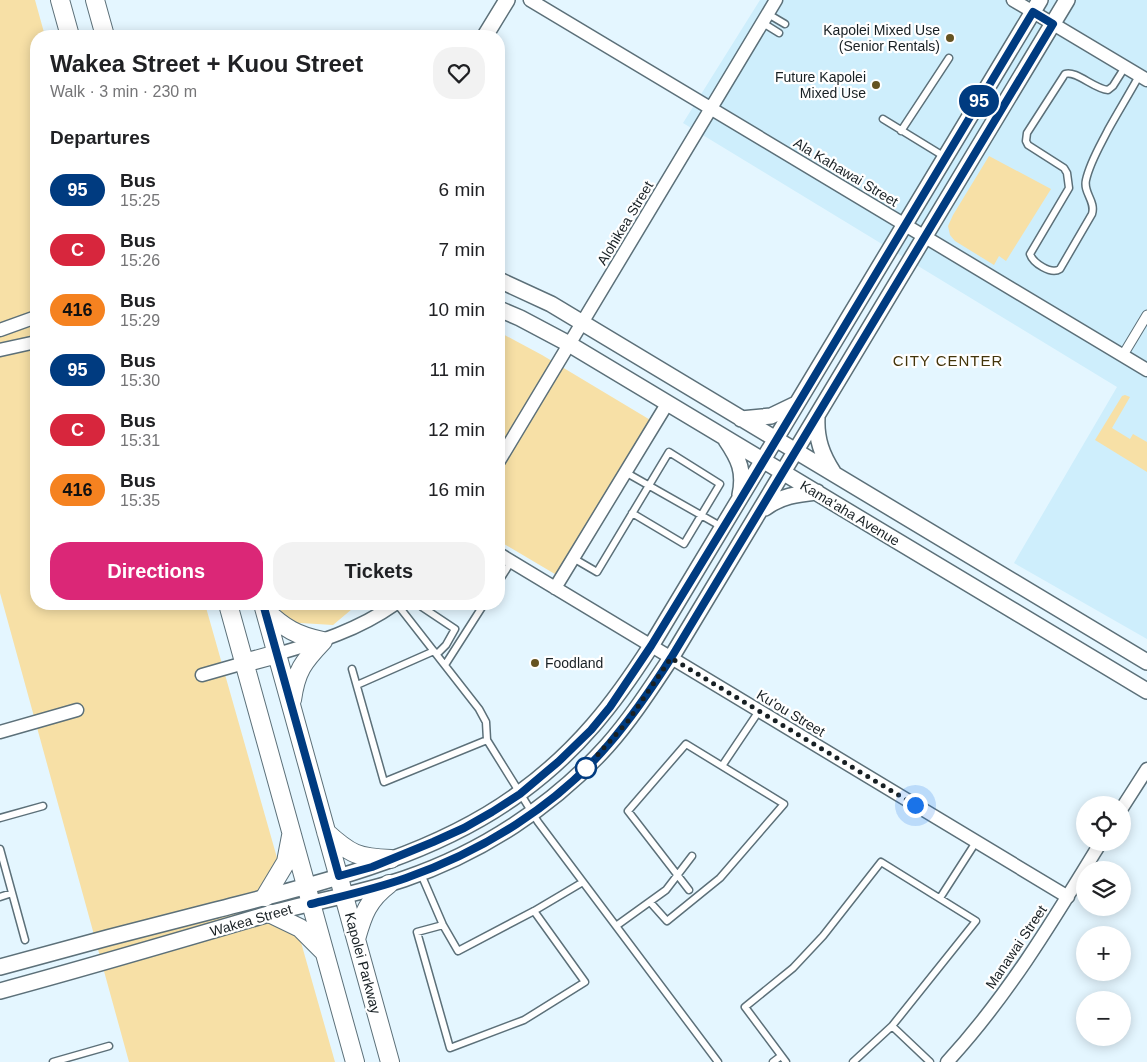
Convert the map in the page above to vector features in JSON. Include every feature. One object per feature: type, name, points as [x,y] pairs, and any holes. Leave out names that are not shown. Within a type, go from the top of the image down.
[{"type":"main road","points":[[60,0],[68,30]]},
{"type":"main road","points":[[95,0],[103,30]]},
{"type":"main road","points":[[230,610],[355,1062]]},
{"type":"main road","name":"Kapolei Parkway","points":[[265,610],[390,1062]]},
{"type":"main road","points":[[267,610],[290,631],[323,641],[300,667],[294,685],[291,705]]},
{"type":"main road","points":[[244,663],[277,654]]},
{"type":"main road","points":[[326,831],[340,845],[352,853],[362,857],[391,858]]},
{"type":"main road","points":[[263,898],[281,873],[286,862],[292,833]]},
{"type":"main road","points":[[356,939],[367,907],[379,892],[389,884]]},
{"type":"main road","points":[[269,914],[300,928],[324,952]]},
{"type":"street","points":[[489,30],[507,0]]},
{"type":"street","name":"Ala Kahawai Street","points":[[530,0],[1147,370]]},
{"type":"street","name":"Alohikea Street","points":[[505,451],[776,0]]},
{"type":"street","points":[[1013,0],[1036,6],[1053,24],[1143,78]]},
{"type":"street","name":"Wakea Street","points":[[0,991],[269,914],[389,884],[420,873],[470,851],[532,813],[565,789],[608,745],[628,721],[671,658],[797,452],[1067,0]]},
{"type":"street","name":"Wakea Street","points":[[0,967],[96,940],[263,898],[372,867],[464,828],[520,794],[558,762],[591,730],[628,682],[651,646],[1036,6]]},
{"type":"street","name":"Kama'aha Avenue","points":[[505,283],[551,304],[582,322],[1147,662]]},
{"type":"street","name":"Kama'aha Avenue","points":[[505,312],[569,344],[1147,691]]},
{"type":"street","points":[[1123,355],[1147,315]]},
{"type":"street","points":[[0,330],[30,319]]},
{"type":"street","points":[[0,350],[30,343]]},
{"type":"street","points":[[554,588],[667,404]]},
{"type":"street","points":[[741,419],[771,416],[796,404]]},
{"type":"street","points":[[817,418],[819,445],[825,460],[836,475]]},
{"type":"street","points":[[724,437],[741,467],[743,482],[739,502]]},
{"type":"street","points":[[762,510],[775,501],[788,496],[817,492]]},
{"type":"street","name":"Ku'ou Street","points":[[505,558],[1068,897]]},
{"type":"street","points":[[277,654],[323,641],[363,624],[386,610]]},
{"type":"street","points":[[202,675],[244,663]]},
{"type":"street","points":[[0,732],[77,710]]},
{"type":"street","points":[[1130,796],[1147,769]]},
{"type":"street","name":"Manawai Street","points":[[947,1062],[1005,992],[1068,897],[1096,851]]},
{"type":"lane","points":[[765,18],[785,24]]},
{"type":"lane","points":[[765,18],[779,33]]},
{"type":"lane","points":[[901,131],[949,58]]},
{"type":"lane","points":[[1125,67],[1113,86],[1108,90],[1101,89],[1071,73],[1065,74],[1027,133],[1026,141],[1028,145],[1064,168],[1069,181],[1069,188],[1030,254],[1034,261],[1051,271],[1058,271],[1060,269],[1092,214],[1093,206],[1086,193],[1085,186],[1093,158],[1143,78]]},
{"type":"lane","points":[[883,119],[945,157]]},
{"type":"lane","points":[[573,558],[597,572],[648,485],[669,452],[720,484],[684,544],[632,513]]},
{"type":"lane","points":[[625,472],[723,528]]},
{"type":"lane","points":[[505,572],[511,562]]},
{"type":"lane","points":[[401,610],[479,709],[486,722],[487,740],[532,813],[718,1062]]},
{"type":"lane","points":[[357,685],[435,653],[446,645],[455,629],[426,610]]},
{"type":"lane","points":[[445,665],[480,610]]},
{"type":"lane","points":[[352,669],[384,782],[487,740]]},
{"type":"lane","points":[[722,766],[759,711]]},
{"type":"lane","points":[[650,902],[667,922],[720,878],[784,804],[686,744],[628,811],[689,890]]},
{"type":"lane","points":[[0,818],[43,806]]},
{"type":"lane","points":[[940,898],[976,842]]},
{"type":"lane","points":[[0,850],[24,940]]},
{"type":"lane","points":[[616,926],[666,890],[692,856]]},
{"type":"lane","points":[[786,1062],[745,1008],[793,968],[823,936],[880,862],[976,920],[892,1026],[854,1062]]},
{"type":"lane","points":[[420,873],[443,925],[458,951],[534,911],[583,882]]},
{"type":"lane","points":[[0,897],[12,893]]},
{"type":"lane","points":[[443,925],[417,932],[450,1048],[524,1020],[585,982],[534,911]]},
{"type":"lane","points":[[892,1026],[930,1062]]},
{"type":"lane","points":[[56,1062],[109,1046]]},
{"type":"lane","points":[[773,1062],[781,1056]]},
{"type":"shaded area","points":[[0,0],[35,0],[43,30],[30,30],[30,610],[207,610],[335,1062],[129,1062],[0,593]]},
{"type":"shaded area","points":[[760,0],[1147,0],[1147,639],[1014,563],[1117,387],[683,123]]},
{"type":"shaded area","points":[[989,156],[1051,189],[1006,261],[999,256],[994,265],[955,241],[950,235],[948,226]]},
{"type":"shaded area","points":[[505,335],[542,355],[652,421],[565,580],[505,545]]},
{"type":"shaded area","points":[[1122,396],[1130,397],[1112,428],[1130,439],[1133,434],[1147,442],[1147,472],[1095,440]]},
{"type":"shaded area","points":[[281,610],[351,610],[333,625],[284,622]]},
{"type":"bus line","name":"95","points":[[265,610],[339,876],[372,867],[464,828],[520,794],[558,762],[591,730],[628,682],[739,502],[796,404],[1033,12],[1053,24],[762,510],[671,658],[628,721],[608,745],[565,789],[532,813],[470,851],[405,879],[311,904]]},
{"type":"place","name":"Kapolei Mixed Use (Senior Rentals)","points":[[950,38]]},
{"type":"place","name":"Future Kapolei Mixed Use","points":[[876,85]]},
{"type":"place","name":"Foodland","points":[[535,663]]},
{"type":"district","name":"CITY CENTER","points":[[948,361]]},
{"type":"route","points":[[586,768],[628,721],[671,658],[915,805]]}]
